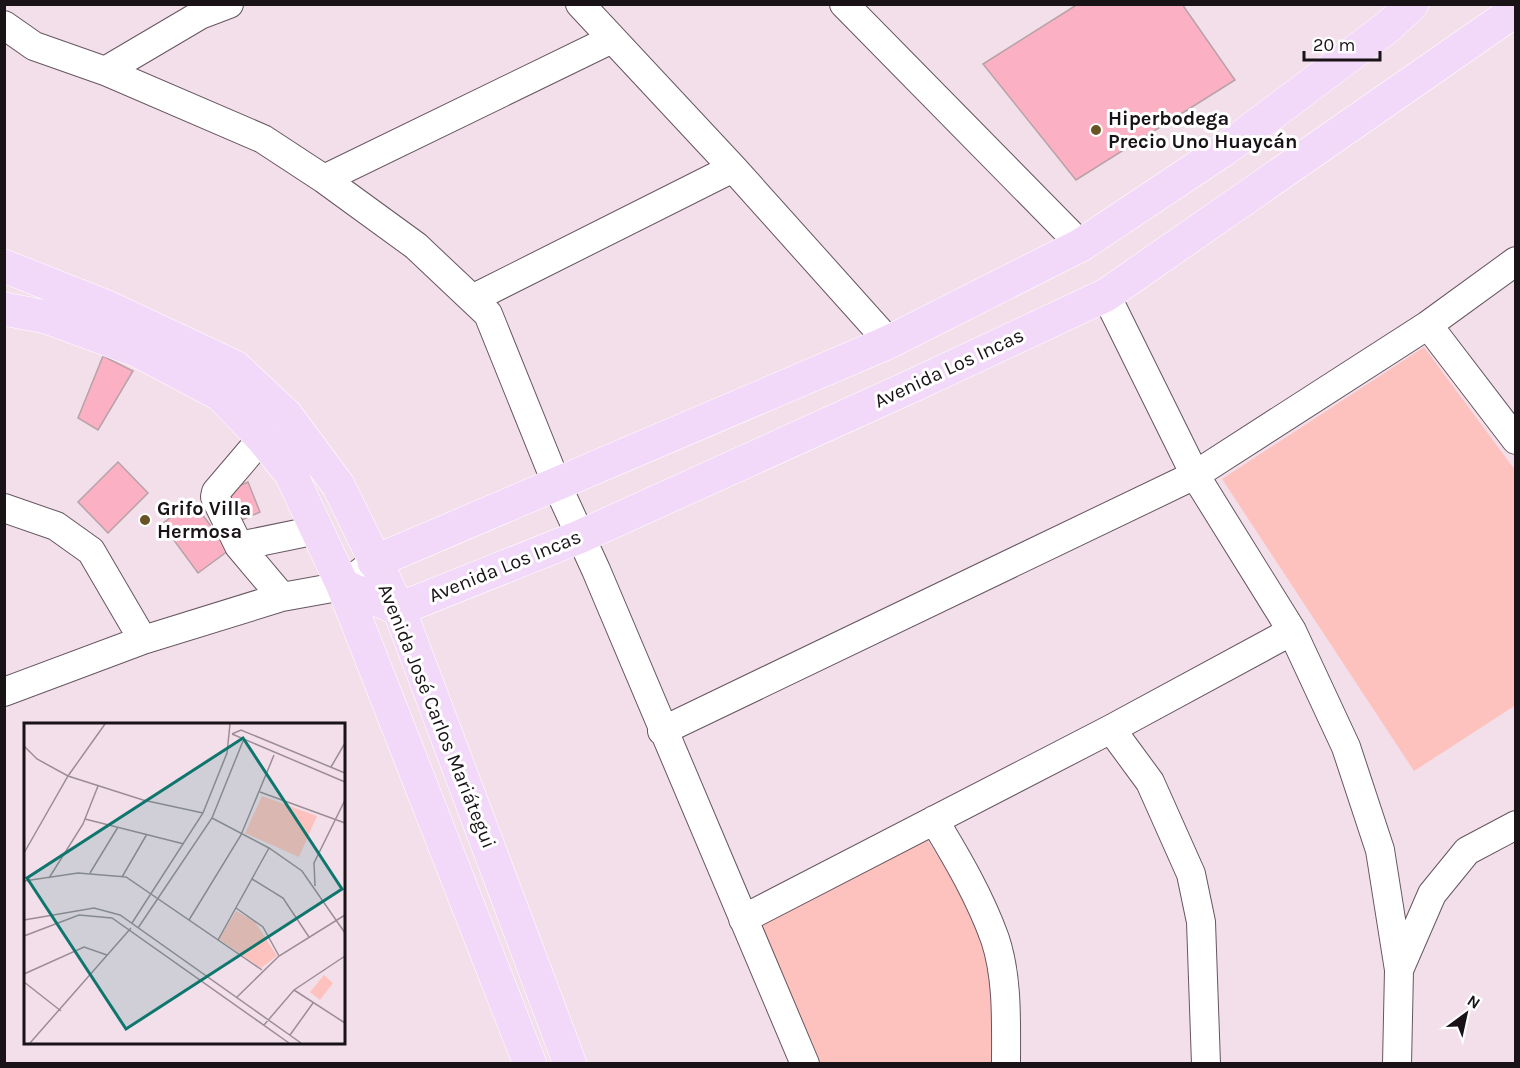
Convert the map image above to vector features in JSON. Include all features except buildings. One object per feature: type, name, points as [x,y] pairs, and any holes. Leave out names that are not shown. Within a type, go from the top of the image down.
[{"type":"main road","points":[[374,562],[889,342],[1081,245],[1226,149],[1389,26],[1412,4]]},
{"type":"main road","name":"Avenida Los Incas","points":[[399,609],[579,537],[1106,295],[1508,14]]},
{"type":"main road","name":"Avenida José Carlos Mariátegui","points":[[4,266],[105,306],[235,367],[286,415],[338,485],[399,609],[570,1064]]},
{"type":"main road","name":"Avenida José Carlos Mariátegui","points":[[4,309],[46,317],[136,350],[220,395],[262,438],[291,474],[343,586],[530,1064]]},
{"type":"main road","points":[[343,586],[399,609]]},
{"type":"street","points":[[105,70],[200,15],[229,4]]},
{"type":"street","points":[[580,4],[733,168],[889,342]]},
{"type":"street","points":[[844,4],[1081,245]]},
{"type":"street","points":[[4,25],[34,45],[105,70],[263,140],[324,179],[416,246],[488,314],[556,485],[805,1064]]},
{"type":"street","points":[[324,179],[612,39]]},
{"type":"street","points":[[472,299],[733,168]]},
{"type":"street","points":[[662,730],[1195,475],[1428,325],[1515,261]]},
{"type":"street","points":[[1106,295],[1195,475],[1292,631],[1346,747],[1380,850],[1399,970],[1397,1064]]},
{"type":"street","points":[[1428,325],[1515,440]]},
{"type":"street","points":[[262,438],[216,492],[215,497],[239,546],[282,597]]},
{"type":"street","points":[[4,508],[56,526],[91,551],[143,640]]},
{"type":"street","points":[[239,546],[316,530]]},
{"type":"street","points":[[4,692],[143,640],[282,597],[343,586],[374,562]]},
{"type":"street","points":[[743,919],[1111,729],[1292,631]]},
{"type":"street","points":[[1111,729],[1150,782],[1191,874],[1201,922],[1206,1064]]},
{"type":"street","points":[[934,820],[968,877],[995,941],[1006,1003],[1006,1064]]},
{"type":"street","points":[[1399,970],[1432,894],[1467,851],[1515,825]]},
{"type":"shaded area","points":[[1424,347],[1515,470],[1516,705],[1414,771],[1222,479]]},
{"type":"shaded area","points":[[925,836],[970,911],[983,948],[994,1024],[995,1063],[812,1063],[753,922]]},
{"type":"place","name":"Hiperbodega Precio Uno Huaycán","points":[[1096,130]]},
{"type":"place","name":"Grifo Villa Hermosa","points":[[145,520]]}]
